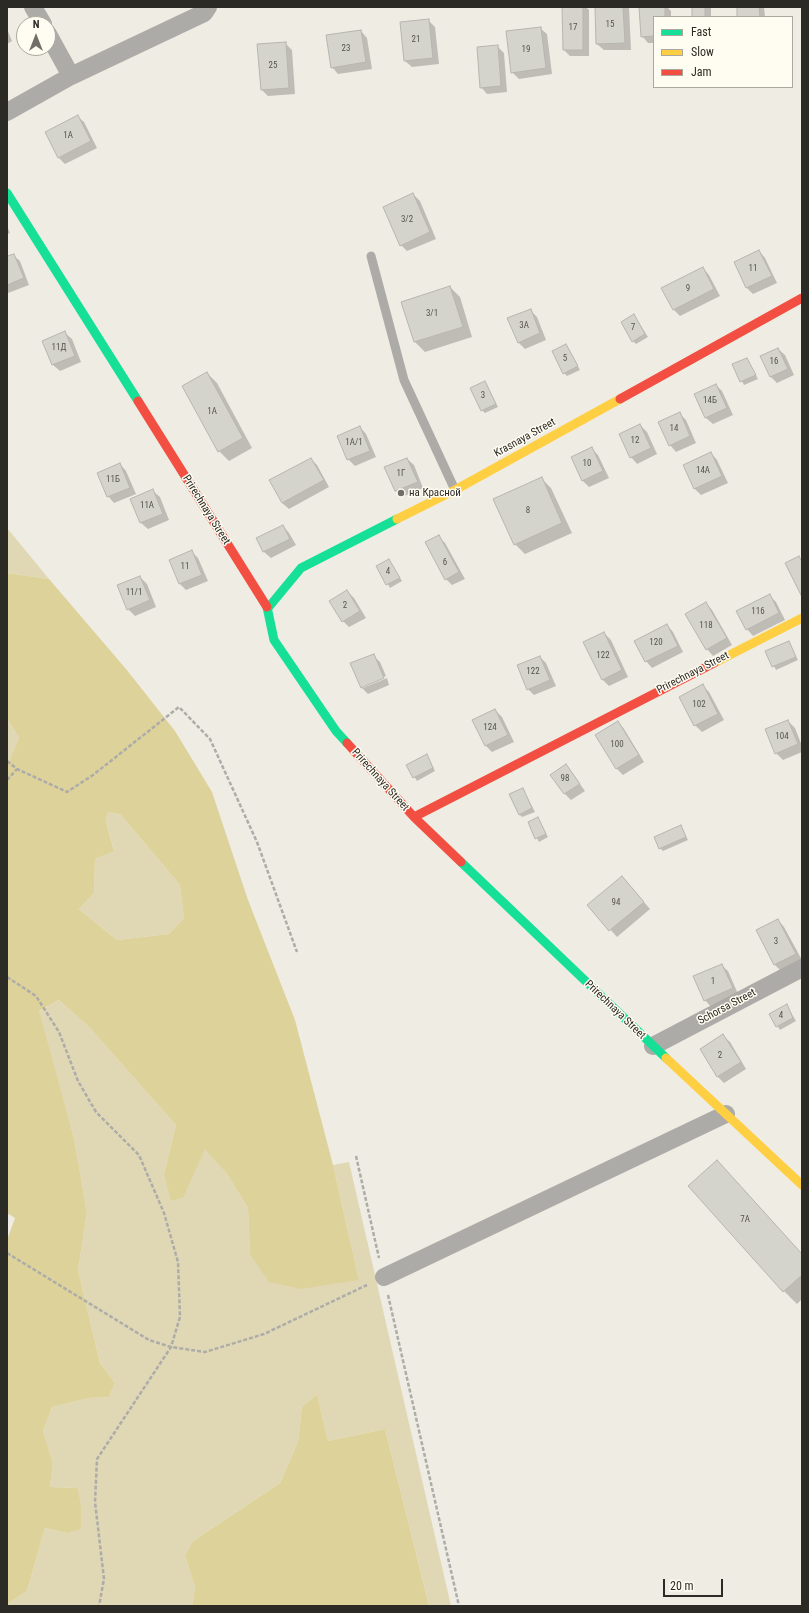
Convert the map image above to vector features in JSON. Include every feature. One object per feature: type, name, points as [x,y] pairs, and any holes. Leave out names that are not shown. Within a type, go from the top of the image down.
[{"type":"street","points":[[33,7],[38,16]]},
{"type":"street","points":[[7,112],[71,76],[204,13],[208,7]]},
{"type":"street","points":[[56,49],[71,76]]},
{"type":"street","name":"Prirechnaya Street","points":[[7,193],[268,608],[274,640],[336,731],[414,817],[653,1046],[802,1185]]},
{"type":"street","name":"Krasnaya Street","points":[[268,608],[301,568],[455,490],[802,298]]},
{"type":"street","name":"Prirechnaya Street","points":[[414,817],[802,618]]},
{"type":"street","name":"Schorsa Street","points":[[653,1046],[802,968]]},
{"type":"street","points":[[384,1277],[726,1114]]},
{"type":"lane","points":[[371,256],[404,380],[455,490]]},
{"type":"path","points":[[7,760],[17,769],[67,792],[93,775],[179,707],[210,739],[258,842],[297,952]]},
{"type":"path","points":[[7,780],[17,769]]},
{"type":"path","points":[[7,976],[36,996],[59,1032],[78,1082],[96,1112],[139,1155],[164,1213],[178,1262],[180,1317],[171,1347],[97,1459],[95,1502],[104,1580],[99,1606]]},
{"type":"path","points":[[356,1156],[459,1606]]},
{"type":"path","points":[[7,1253],[149,1340],[171,1347],[205,1352],[264,1334],[384,1277]]},
{"type":"shaded area","points":[[7,528],[49,579],[7,573]]},
{"type":"shaded area","points":[[7,573],[49,579],[126,669],[175,731],[212,792],[248,900],[295,1020],[333,1165],[359,1280],[301,1289],[269,1282],[250,1254],[248,1208],[227,1174],[205,1149],[184,1197],[171,1201],[164,1174],[176,1125],[89,1027],[59,1000],[39,1011],[74,1138],[87,1213],[78,1270],[100,1363],[115,1383],[109,1397],[89,1398],[52,1407],[43,1431],[53,1463],[50,1487],[77,1488],[81,1505],[81,1529],[67,1533],[45,1528],[27,1591],[7,1604],[7,1240],[15,1218],[7,1213],[7,762],[9,762],[19,738],[7,718]],"holes":[[[108,812],[121,815],[180,885],[184,918],[169,934],[117,940],[79,909],[94,893],[95,859],[114,851],[106,821]]]},
{"type":"shaded area","points":[[7,718],[19,738],[9,763],[7,762]]},
{"type":"shaded area","points":[[108,812],[121,815],[180,885],[184,918],[169,934],[117,940],[79,909],[94,893],[95,859],[114,850],[106,821]]},
{"type":"shaded area","points":[[59,1000],[89,1027],[176,1125],[164,1174],[184,1197],[205,1148],[227,1174],[248,1208],[250,1254],[359,1280],[333,1165],[349,1162],[451,1606],[429,1606],[385,1429],[328,1441],[317,1394],[302,1407],[298,1442],[280,1483],[193,1541],[185,1555],[195,1588],[192,1606],[7,1606],[7,1604],[27,1591],[45,1528],[67,1533],[77,1488],[50,1487],[53,1463],[43,1431],[52,1407],[89,1398],[109,1397],[115,1383],[100,1363],[78,1270],[87,1213],[74,1138],[38,1012]]},
{"type":"shaded area","points":[[317,1394],[328,1441],[385,1429],[429,1606],[192,1606],[195,1588],[185,1555],[193,1541],[280,1483],[298,1442],[302,1407]]},
{"type":"building","points":[[562,7],[583,7],[583,50],[563,50]]},
{"type":"building","points":[[595,7],[623,7],[625,43],[596,44]]},
{"type":"building","points":[[639,7],[665,7],[665,16],[653,16],[653,36],[641,37]]},
{"type":"building","points":[[692,7],[705,7],[705,16],[692,16]]},
{"type":"building","points":[[737,7],[759,7],[760,16],[737,16]]},
{"type":"building","points":[[429,19],[433,58],[404,61],[400,22]]},
{"type":"building","points":[[541,27],[546,68],[511,73],[506,31]]},
{"type":"building","points":[[361,30],[366,62],[331,68],[326,35]]},
{"type":"building","points":[[286,42],[289,88],[261,90],[257,44]]},
{"type":"building","points":[[498,45],[501,86],[480,88],[477,47]]},
{"type":"building","points":[[78,115],[91,141],[58,158],[45,132]]},
{"type":"building","points":[[413,193],[430,232],[400,246],[383,207]]},
{"type":"building","points":[[759,250],[772,276],[746,288],[734,262]]},
{"type":"building","points":[[14,254],[24,278],[7,285],[7,256]]},
{"type":"building","points":[[703,267],[714,289],[673,310],[661,288]]},
{"type":"building","points":[[450,286],[463,327],[414,342],[401,302]]},
{"type":"building","points":[[531,309],[540,333],[518,343],[507,318]]},
{"type":"building","points":[[634,314],[645,334],[632,342],[621,322]]},
{"type":"building","points":[[65,331],[75,356],[52,365],[42,341]]},
{"type":"building","points":[[566,344],[578,366],[563,374],[552,351]]},
{"type":"building","points":[[778,348],[788,369],[770,377],[760,356]]},
{"type":"building","points":[[747,358],[756,375],[740,382],[732,364]]},
{"type":"building","points":[[207,372],[243,438],[218,452],[182,386]]},
{"type":"building","points":[[485,381],[496,404],[481,411],[470,388]]},
{"type":"building","points":[[716,384],[727,408],[705,418],[694,394]]},
{"type":"building","points":[[680,412],[690,436],[669,446],[658,422]]},
{"type":"building","points":[[640,424],[651,448],[630,458],[619,434]]},
{"type":"building","points":[[360,426],[370,451],[347,460],[337,436]]},
{"type":"building","points":[[592,447],[603,471],[582,481],[571,457]]},
{"type":"building","points":[[711,452],[722,476],[694,489],[683,465]]},
{"type":"building","points":[[311,458],[324,480],[282,503],[269,480]]},
{"type":"building","points":[[407,458],[418,482],[395,491],[384,467]]},
{"type":"building","points":[[120,463],[130,488],[107,497],[97,473]]},
{"type":"building","points":[[542,477],[562,523],[514,545],[493,499]]},
{"type":"building","points":[[153,489],[163,514],[140,523],[130,499]]},
{"type":"building","points":[[283,525],[290,539],[263,552],[256,538]]},
{"type":"building","points":[[439,535],[459,572],[445,580],[425,542]]},
{"type":"building","points":[[192,550],[202,575],[179,584],[169,560]]},
{"type":"building","points":[[799,556],[802,562],[802,597],[785,563]]},
{"type":"building","points":[[389,559],[400,578],[386,585],[376,566]]},
{"type":"building","points":[[140,576],[150,600],[127,610],[117,585]]},
{"type":"building","points":[[347,590],[360,611],[342,622],[329,601]]},
{"type":"building","points":[[770,594],[779,613],[746,630],[736,611]]},
{"type":"building","points":[[706,602],[727,638],[706,650],[685,614]]},
{"type":"building","points":[[667,624],[678,646],[645,662],[634,641]]},
{"type":"building","points":[[604,632],[622,670],[602,680],[583,642]]},
{"type":"building","points":[[789,641],[796,657],[772,667],[765,651]]},
{"type":"building","points":[[374,654],[384,678],[361,688],[350,663]]},
{"type":"building","points":[[540,656],[550,680],[527,690],[517,665]]},
{"type":"building","points":[[703,684],[718,714],[694,726],[679,697]]},
{"type":"building","points":[[495,709],[508,735],[485,746],[472,720]]},
{"type":"building","points":[[788,720],[798,744],[775,754],[765,729]]},
{"type":"building","points":[[618,721],[639,755],[616,769],[595,735]]},
{"type":"building","points":[[427,754],[433,768],[413,778],[406,765]]},
{"type":"building","points":[[566,764],[580,784],[564,794],[550,775]]},
{"type":"building","points":[[523,788],[532,808],[519,815],[509,794]]},
{"type":"building","points":[[538,817],[546,834],[535,839],[528,822]]},
{"type":"building","points":[[681,825],[686,837],[659,849],[654,837]]},
{"type":"building","points":[[622,876],[644,902],[609,931],[587,905]]},
{"type":"building","points":[[778,919],[796,954],[774,965],[756,930]]},
{"type":"building","points":[[722,964],[733,988],[704,1001],[693,976]]},
{"type":"building","points":[[787,1004],[793,1018],[776,1027],[769,1014]]},
{"type":"building","points":[[723,1034],[741,1062],[717,1077],[700,1049]]},
{"type":"building","points":[[717,1160],[802,1254],[802,1275],[783,1292],[688,1186]]},
{"type":"traffic: fast","points":[[7,193],[138,401]]},
{"type":"traffic: fast","points":[[268,608],[301,568],[397,519]]},
{"type":"traffic: fast","points":[[267,607],[274,640],[336,731],[347,743]]},
{"type":"traffic: fast","points":[[461,862],[666,1058]]},
{"type":"traffic: slow","points":[[397,519],[455,490],[620,399]]},
{"type":"traffic: slow","points":[[714,663],[802,618]]},
{"type":"traffic: slow","points":[[666,1058],[802,1185]]},
{"type":"traffic: jam","points":[[620,399],[802,298]]},
{"type":"traffic: jam","points":[[138,401],[267,607]]},
{"type":"traffic: jam","points":[[414,817],[714,663]]},
{"type":"traffic: jam","points":[[347,743],[414,817],[461,862]]},
{"type":"place","name":"на Красной","points":[[401,493]]}]
